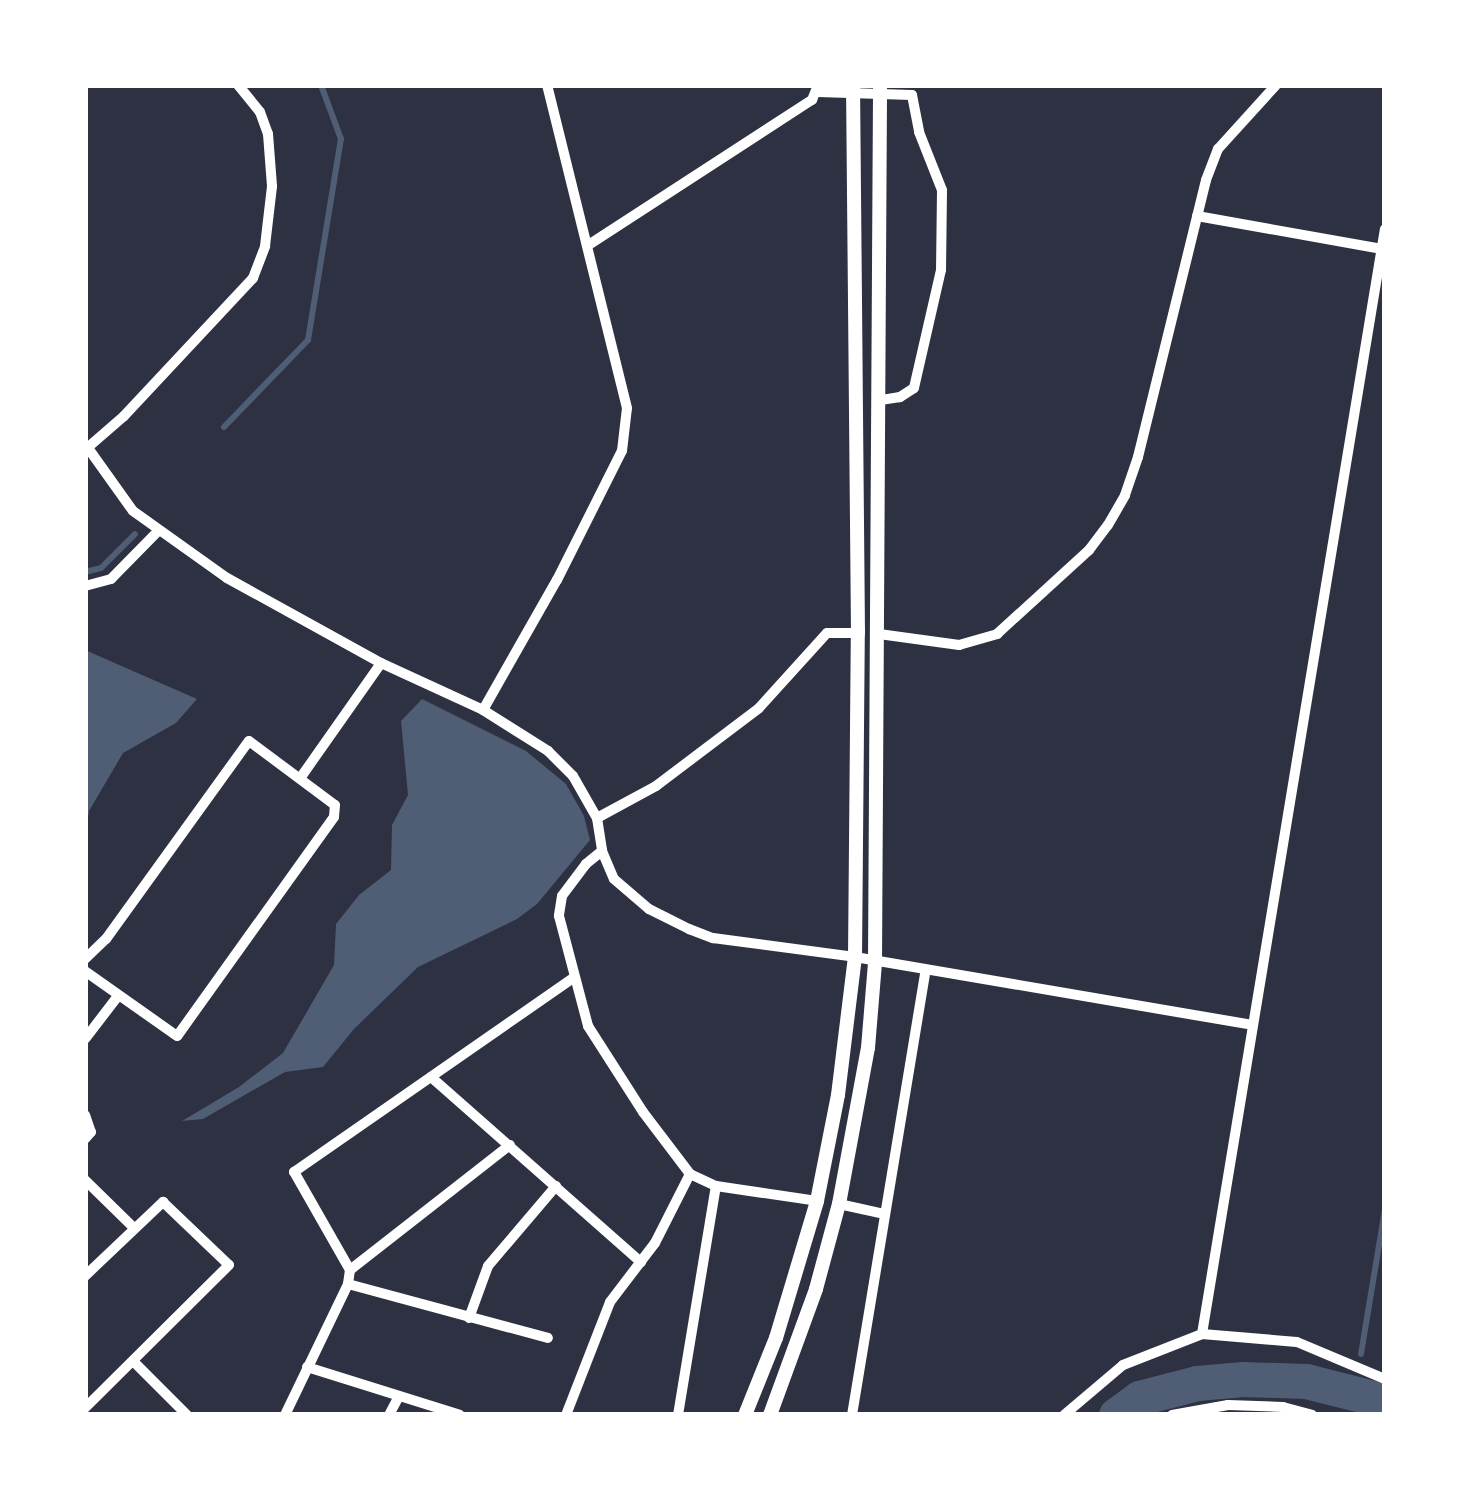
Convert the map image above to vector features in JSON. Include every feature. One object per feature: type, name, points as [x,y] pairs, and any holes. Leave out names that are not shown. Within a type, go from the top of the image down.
[{"type":"street","points":[[238,85],[268,134],[272,186],[265,246],[253,278],[124,416],[87,448],[134,512],[227,578],[381,663],[483,710],[548,750],[574,776],[597,818],[602,852],[614,879],[649,909],[688,929],[712,938],[854,957],[1252,1025]]},
{"type":"street","points":[[483,710],[557,580],[622,450],[626,408],[590,244],[547,85]]},
{"type":"street","points":[[879,634],[906,634],[959,645],[979,642],[997,634],[1090,550],[1126,495],[1197,216],[1218,149],[1276,85]]},
{"type":"street","points":[[590,244],[818,89],[880,89],[912,95],[919,132],[942,190],[941,270],[914,388],[880,400]]},
{"type":"street","points":[[745,1415],[776,1338],[817,1200],[838,1095],[854,957],[858,633],[853,89]]},
{"type":"street","points":[[770,1415],[816,1288],[840,1204],[868,1048],[876,962],[880,89]]},
{"type":"street","points":[[1197,216],[1382,248]]},
{"type":"street","points":[[1202,1334],[1385,229]]},
{"type":"street","points":[[85,586],[111,578],[158,532]]},
{"type":"street","points":[[597,818],[656,786],[759,708],[827,633],[858,633]]},
{"type":"street","points":[[301,778],[381,663]]},
{"type":"street","points":[[85,958],[106,939],[249,741],[336,805],[334,818],[178,1036],[85,970]]},
{"type":"street","points":[[602,852],[586,864],[562,896],[558,916],[572,979],[588,1026],[643,1112],[690,1174],[716,1186],[817,1200]]},
{"type":"street","points":[[852,1415],[925,972]]},
{"type":"street","points":[[285,1415],[348,1284],[350,1270],[294,1172],[572,979]]},
{"type":"street","points":[[85,1039],[118,996]]},
{"type":"street","points":[[431,1077],[641,1262]]},
{"type":"street","points":[[85,1115],[91,1132],[85,1138]]},
{"type":"street","points":[[350,1270],[510,1145]]},
{"type":"street","points":[[566,1415],[610,1302],[641,1262],[690,1174]]},
{"type":"street","points":[[85,1180],[134,1228]]},
{"type":"street","points":[[469,1318],[488,1266],[556,1186]]},
{"type":"street","points":[[678,1415],[716,1186]]},
{"type":"street","points":[[85,1276],[164,1202],[229,1265],[85,1408]]},
{"type":"street","points":[[840,1204],[885,1214]]},
{"type":"street","points":[[348,1284],[548,1338]]},
{"type":"street","points":[[1064,1415],[1123,1365],[1202,1334],[1297,1342],[1385,1379]]},
{"type":"street","points":[[133,1361],[186,1415]]},
{"type":"street","points":[[307,1366],[460,1415]]},
{"type":"street","points":[[389,1415],[399,1396]]},
{"type":"street","points":[[1172,1415],[1193,1408],[1228,1405],[1283,1408],[1312,1415]]},
{"type":"water","points":[[85,650],[197,699],[176,723],[123,753],[89,811],[85,841]]},
{"type":"water","points":[[422,699],[526,751],[566,784],[584,816],[590,840],[537,904],[517,919],[418,967],[354,1029],[323,1067],[285,1072],[203,1119],[182,1121],[239,1087],[283,1053],[334,965],[336,924],[359,895],[391,870],[392,825],[408,795],[401,721]]},
{"type":"waterway","points":[[224,427],[308,340],[341,139],[321,85]]},
{"type":"waterway","points":[[85,572],[101,568],[135,534]]},
{"type":"waterway","points":[[1361,1354],[1385,1209]]},
{"type":"waterway","points":[[1116,1415],[1139,1398],[1197,1383],[1243,1379],[1306,1381],[1385,1401]]}]
